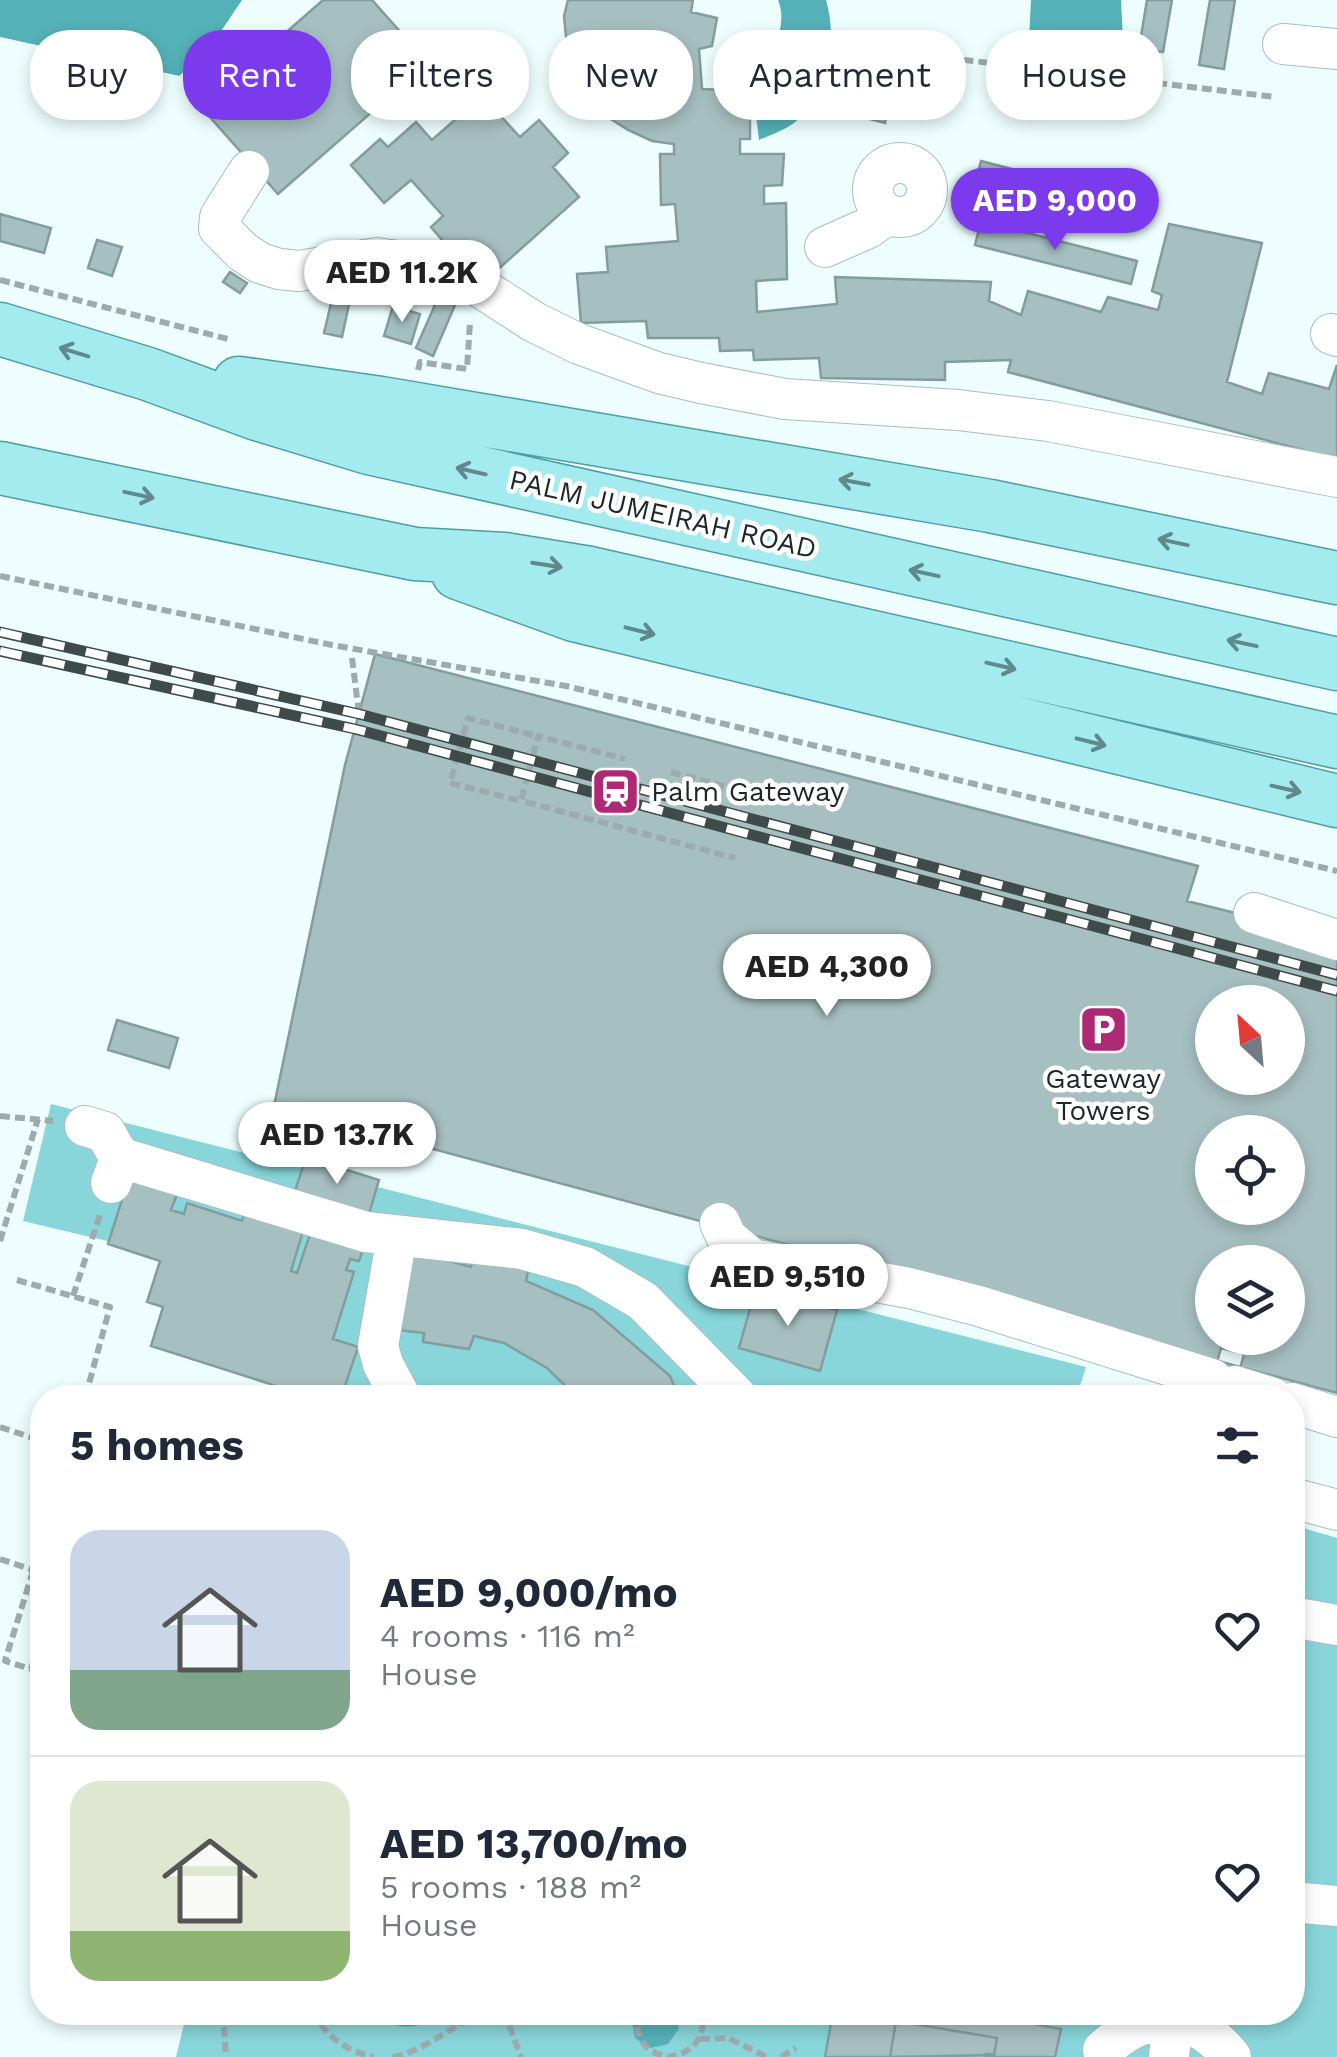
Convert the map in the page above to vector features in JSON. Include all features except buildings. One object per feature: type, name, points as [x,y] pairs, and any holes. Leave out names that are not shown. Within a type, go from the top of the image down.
[{"type":"main road","name":"PALM JUMEIRAH ROAD","points":[[0,329],[369,448],[1337,664]]},
{"type":"main road","points":[[148,374],[265,386],[381,404],[1009,510],[1337,578]]},
{"type":"main road","points":[[0,468],[416,554],[504,558],[590,573],[1337,742]]},
{"type":"main road","points":[[416,554],[494,588],[574,615],[1337,801]]},
{"type":"lane","points":[[1282,44],[1337,49]]},
{"type":"lane","points":[[249,171],[220,216],[219,228],[244,252],[279,270],[299,272],[377,258],[407,260],[466,278],[534,322],[579,344],[659,373],[701,383],[785,398],[1048,421],[1337,477]]},
{"type":"lane","points":[[825,248],[888,214]]},
{"type":"lane","points":[[1254,914],[1337,940]]},
{"type":"lane","points":[[85,1126],[105,1132],[116,1172],[350,1228],[522,1249],[585,1267],[643,1302],[725,1385]]},
{"type":"lane","points":[[720,1223],[738,1250],[752,1259],[944,1296],[1233,1385]]},
{"type":"lane","points":[[368,1385],[396,1236]]},
{"type":"lane","points":[[378,1346],[394,1385]]},
{"type":"lane","points":[[1305,1407],[1337,1417]]},
{"type":"lane","points":[[1305,1501],[1337,1510]]},
{"type":"lane","points":[[1305,1619],[1337,1625]]},
{"type":"lane","points":[[1305,1903],[1337,1906]]},
{"type":"lane","points":[[1103,2050],[1137,2025]]},
{"type":"lane","points":[[1171,2039],[1195,2026],[1214,2038],[1231,2057]]},
{"type":"path","points":[[966,61],[1275,97]]},
{"type":"path","points":[[0,280],[246,344]]},
{"type":"path","points":[[0,576],[332,645],[566,686],[1337,871]]},
{"type":"path","points":[[352,658],[359,714]]},
{"type":"path","points":[[533,735],[468,718],[450,782],[521,801],[538,736],[626,759]]},
{"type":"path","points":[[671,772],[752,794]]},
{"type":"path","points":[[526,802],[736,858]]},
{"type":"path","points":[[0,1116],[85,1126]]},
{"type":"path","points":[[1,1235],[38,1119]]},
{"type":"path","points":[[74,1296],[116,1172]]},
{"type":"path","points":[[17,1280],[110,1307],[88,1385]]},
{"type":"path","points":[[0,1428],[30,1437]]},
{"type":"path","points":[[0,1559],[30,1568]]},
{"type":"path","points":[[30,1593],[5,1661],[30,1668]]},
{"type":"path","points":[[225,2025],[226,2057]]},
{"type":"path","points":[[320,2025],[338,2043],[373,2057]]},
{"type":"path","points":[[392,2057],[414,2052],[458,2025]]},
{"type":"path","points":[[509,2025],[521,2057]]},
{"type":"path","points":[[638,2025],[639,2037],[646,2047],[668,2057],[692,2049],[700,2039],[701,2025]]},
{"type":"path","points":[[700,2039],[728,2038],[767,2057]]},
{"type":"path","points":[[780,2057],[796,2048]]},
{"type":"shaded area","points":[[0,0],[242,0],[222,30],[183,30],[183,73],[179,76],[163,73],[163,30],[30,30],[30,44],[0,37]]},
{"type":"shaded area","points":[[778,0],[826,0],[831,30],[780,30]]},
{"type":"shaded area","points":[[1031,0],[1121,0],[1122,30],[1029,30]]},
{"type":"shaded area","points":[[756,120],[796,120],[790,126],[759,140]]},
{"type":"shaded area","points":[[51,1104],[1086,1367],[1080,1385],[293,1385],[276,1281],[23,1221]]},
{"type":"shaded area","points":[[1305,1529],[1337,1538],[1337,2057],[176,2057],[184,2025],[1305,2025]]},
{"type":"shaded area","points":[[633,2025],[678,2025],[668,2044],[650,2048],[635,2038]]},
{"type":"pier","points":[[0,37],[30,44],[30,50],[27,49],[0,42]]},
{"type":"pier","points":[[163,73],[179,76],[174,80],[163,78]]},
{"type":"railway","points":[[0,632],[359,714],[1337,975]]},
{"type":"railway","points":[[0,651],[355,729],[1337,991]]},
{"type":"place","name":"Palm Gateway","points":[[616,791]]},
{"type":"place","name":"Gateway Towers","points":[[1103,1030]]}]
